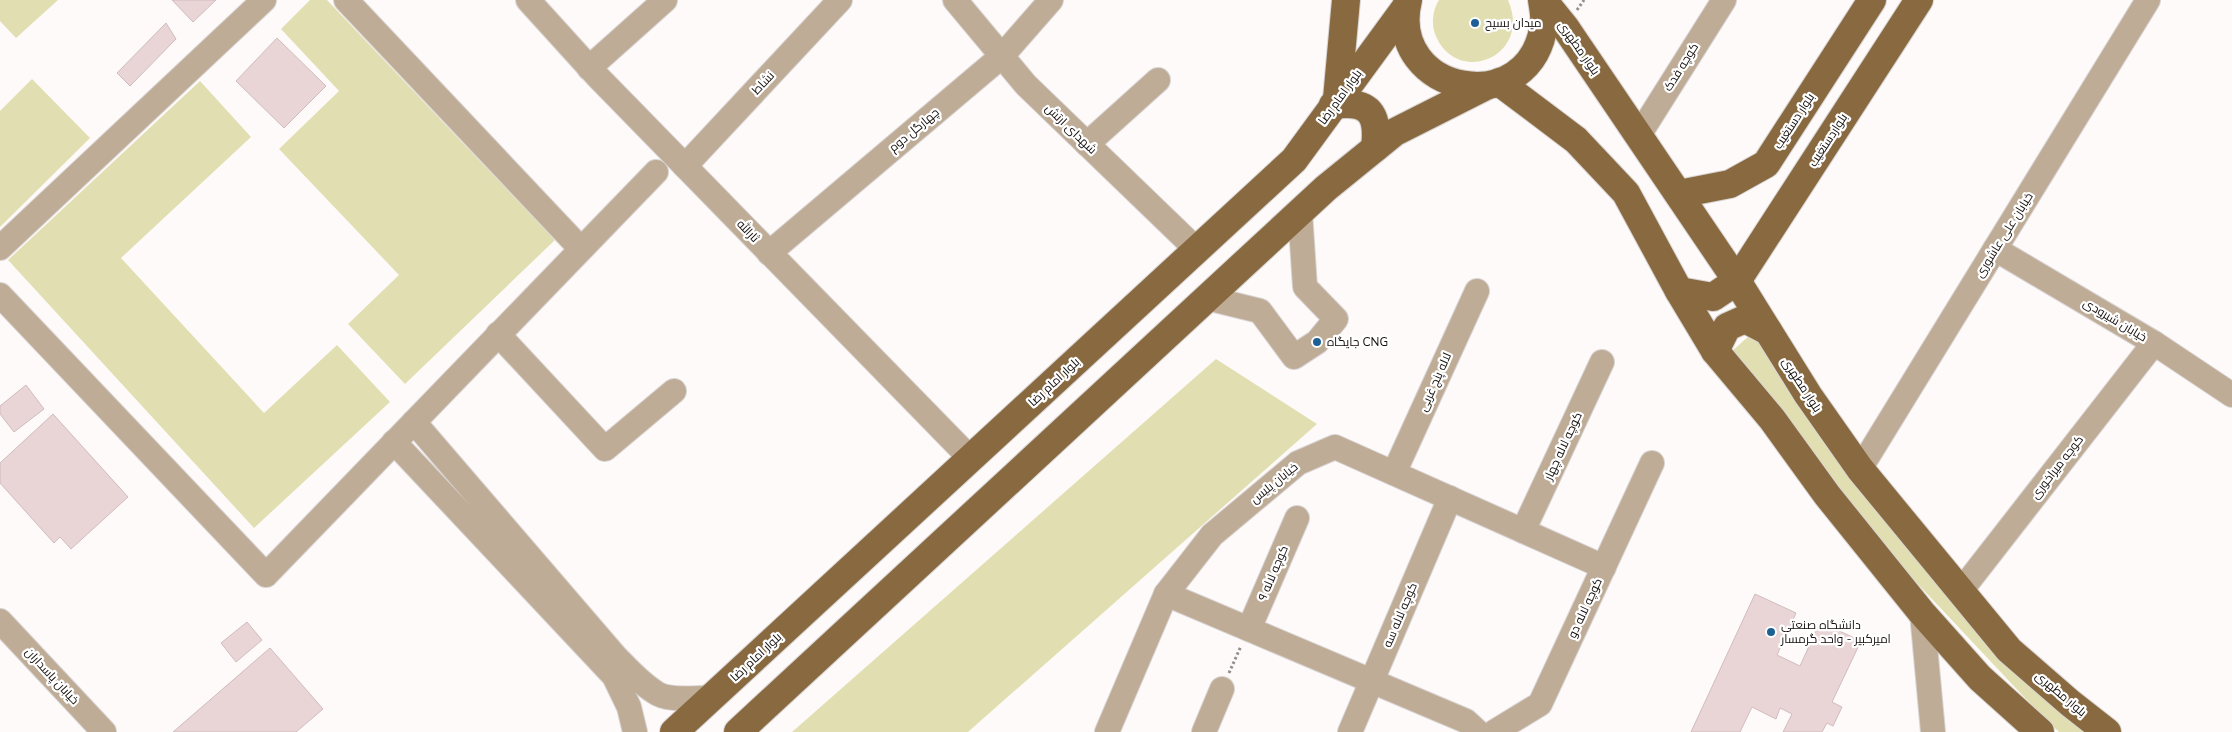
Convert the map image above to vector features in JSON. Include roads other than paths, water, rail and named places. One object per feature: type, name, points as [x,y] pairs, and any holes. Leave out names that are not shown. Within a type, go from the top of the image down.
[{"type":"main road","points":[[1346,0],[1335,102],[1363,106],[1370,111],[1376,121],[1376,148]]},
{"type":"main road","points":[[738,732],[1326,188],[1395,132],[1492,84],[1508,79],[1527,64],[1539,44],[1544,22],[1543,0]]},
{"type":"main road","name":"بلوار مطهری","points":[[1543,0],[1565,27],[1738,280],[1808,395],[1860,469],[2009,650],[2070,703],[2108,732]]},
{"type":"main road","name":"بلوار دستغیب","points":[[1679,194],[1730,184],[1766,164],[1872,0]]},
{"type":"main road","name":"بلواردستغیب","points":[[1738,280],[1919,0]]},
{"type":"main road","points":[[1407,3],[1406,29],[1413,50],[1426,67],[1444,80],[1465,87],[1492,84],[1576,140],[1626,193],[1679,291],[1715,351],[1772,419],[1826,495],[1922,613],[1980,678],[2040,732]]},
{"type":"main road","name":"بلوار امام رضا","points":[[674,732],[1294,160],[1407,3]]},
{"type":"main road","points":[[1679,291],[1713,297],[1738,280]]},
{"type":"main road","points":[[1715,351],[1727,327],[1745,319],[1768,331]]},
{"type":"street","points":[[0,248],[264,0]]},
{"type":"street","points":[[346,0],[581,248]]},
{"type":"street","name":"ثارالله","points":[[528,0],[589,68],[970,459]]},
{"type":"street","points":[[589,68],[665,0]]},
{"type":"street","name":"نشاط","points":[[685,166],[840,0]]},
{"type":"street","name":"شهدای ارتش","points":[[954,0],[1026,85],[1197,250]]},
{"type":"street","name":"چهارگل دوم","points":[[769,253],[1002,56],[1051,0]]},
{"type":"street","name":"کوچه فدک","points":[[1638,135],[1724,0]]},
{"type":"street","name":"خیابان علی عاشوری","points":[[1860,469],[2148,0]]},
{"type":"street","points":[[1087,144],[1158,80]]},
{"type":"street","points":[[0,296],[266,575],[656,172]]},
{"type":"street","points":[[1207,298],[1260,311],[1294,357],[1317,342],[1336,319],[1305,287],[1300,212]]},
{"type":"street","name":"خیابان شیرودی","points":[[1995,249],[2154,343],[2232,395]]},
{"type":"street","name":"لاله پنج غربی","points":[[1394,474],[1476,291]]},
{"type":"street","points":[[498,334],[605,449],[674,391]]},
{"type":"street","name":"کوچه میراخوری","points":[[1960,592],[2154,343]]},
{"type":"street","name":"کوچه لاله چهار","points":[[1523,531],[1602,362]]},
{"type":"street","points":[[414,422],[586,635],[614,676],[629,707],[635,732]]},
{"type":"street","points":[[394,442],[586,635],[658,694],[686,698],[713,697]]},
{"type":"street","name":"خیابان پلیس","points":[[1108,732],[1166,594],[1212,535],[1298,463],[1335,447],[1604,567]]},
{"type":"street","name":"کوچه لاله دو","points":[[1494,732],[1540,704],[1652,463]]},
{"type":"street","name":"کوچه لاله سه","points":[[1350,732],[1450,498]]},
{"type":"street","name":"کوچه لاله ۹","points":[[1249,629],[1297,518]]},
{"type":"street","points":[[1166,594],[1466,721],[1478,732]]},
{"type":"street","points":[[1922,613],[1933,732]]},
{"type":"street","name":"خیابان پاسداران","points":[[0,621],[104,732]]},
{"type":"street","points":[[1204,732],[1222,689]]},
{"type":"place","name":"میدان بسیح","points":[[1475,23]]},
{"type":"place","name":"جایگاه CNG","points":[[1317,342]]},
{"type":"place","name":"دانشگاه صنعتی امیرکبیر - واحد گرمسار","points":[[1771,632]]}]
